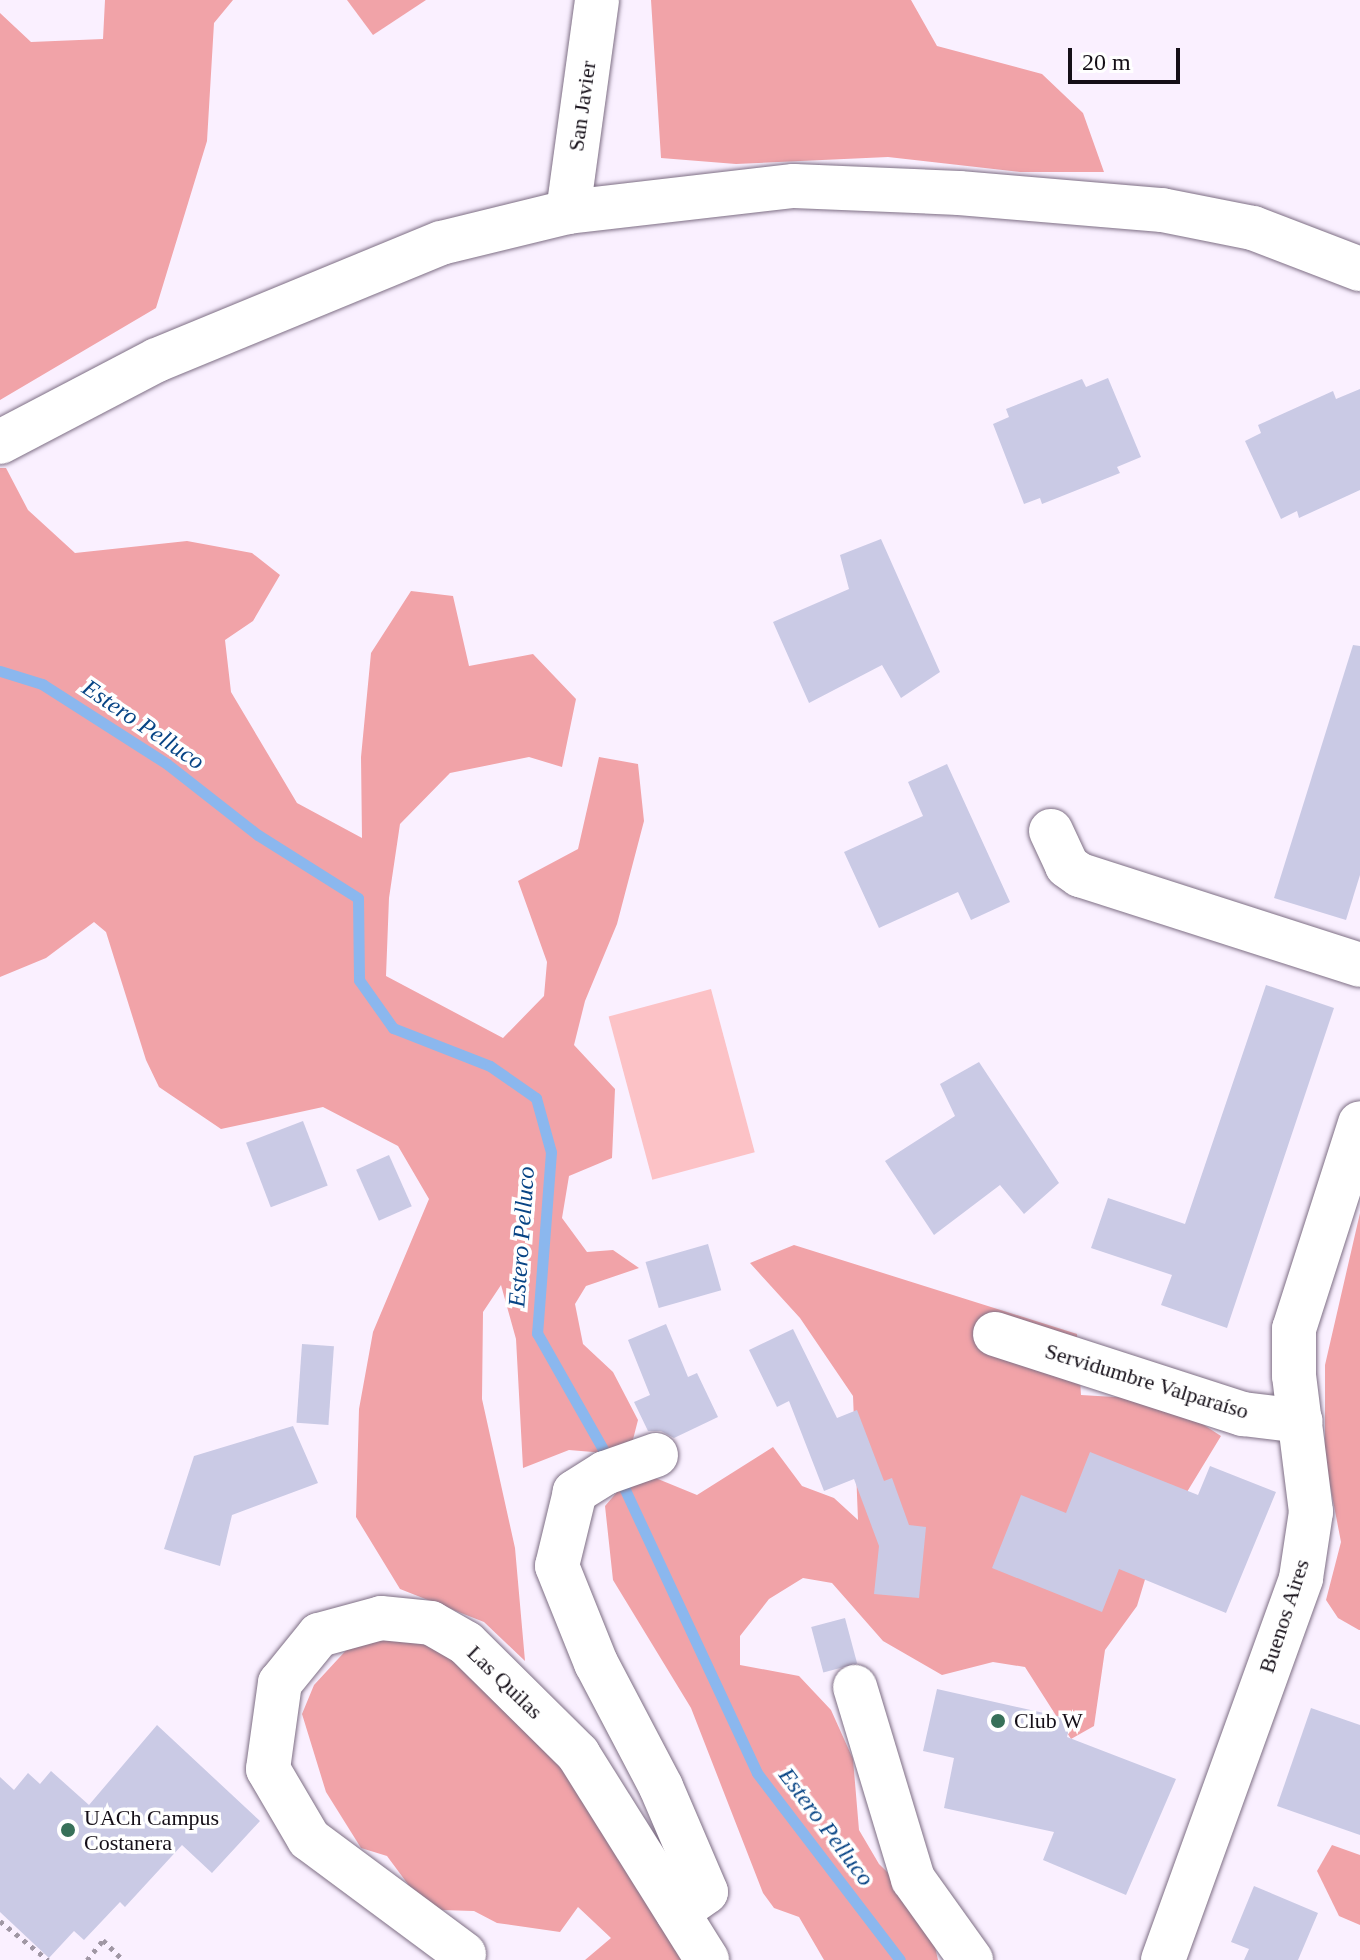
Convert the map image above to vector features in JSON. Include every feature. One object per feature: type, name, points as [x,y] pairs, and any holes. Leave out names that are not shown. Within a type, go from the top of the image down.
[{"type":"street","name":"San Javier","points":[[568,212],[597,0]]},
{"type":"street","points":[[0,442],[157,360],[441,243],[568,212],[794,186],[973,194],[1162,210],[1253,228],[1360,269]]},
{"type":"street","points":[[1051,831],[1059,853],[1080,875],[1360,965]]},
{"type":"street","name":"Buenos Aires","points":[[1163,1960],[1301,1578],[1311,1512],[1294,1329],[1360,1123]]},
{"type":"street","name":"Servidumbre Valparaíso","points":[[995,1334],[1243,1414],[1301,1421]]},
{"type":"street","points":[[633,1463],[575,1492],[557,1566],[596,1663],[661,1787],[706,1892],[677,1912]]},
{"type":"street","name":"Las Quilas","points":[[464,1954],[309,1839],[268,1769],[280,1683],[319,1635],[381,1618],[431,1623],[466,1643],[578,1754],[707,1960]]},
{"type":"street","points":[[855,1687],[913,1879],[971,1960]]},
{"type":"path","points":[[0,1921],[48,1960]]},
{"type":"path","points":[[87,1960],[103,1940],[123,1960]]},
{"type":"shaded area","points":[[105,0],[233,0],[214,23],[207,141],[156,308],[0,400],[0,13],[31,42],[103,39]]},
{"type":"shaded area","points":[[347,0],[426,0],[373,35]]},
{"type":"shaded area","points":[[651,0],[911,0],[937,46],[1042,74],[1083,113],[1104,172],[1020,172],[888,157],[736,164],[661,158]]},
{"type":"shaded area","points":[[0,468],[6,468],[28,510],[75,553],[187,541],[252,553],[280,575],[253,621],[225,640],[231,692],[297,803],[362,838],[361,757],[371,653],[411,591],[453,596],[469,666],[533,654],[576,699],[562,767],[529,757],[450,773],[400,824],[389,898],[386,976],[503,1038],[544,996],[547,962],[518,881],[578,849],[599,757],[638,764],[644,821],[617,924],[585,1001],[574,1045],[615,1089],[612,1158],[569,1176],[562,1218],[587,1252],[613,1250],[639,1268],[586,1286],[575,1304],[583,1344],[613,1372],[638,1420],[629,1455],[569,1450],[523,1468],[516,1339],[501,1285],[483,1312],[482,1399],[515,1548],[525,1661],[484,1622],[400,1589],[356,1517],[359,1409],[373,1332],[429,1199],[398,1146],[323,1107],[221,1129],[159,1087],[146,1060],[106,932],[94,922],[46,958],[0,977]]},
{"type":"shaded area","points":[[711,989],[755,1152],[652,1180],[609,1016]]},
{"type":"shaded area","points":[[1360,1213],[1359,1630],[1338,1618],[1326,1600],[1341,1542],[1325,1459],[1325,1365]]},
{"type":"shaded area","points":[[794,1245],[1077,1334],[1081,1395],[1165,1400],[1221,1436],[1156,1543],[1137,1606],[1105,1650],[1094,1726],[1071,1739],[1025,1667],[993,1662],[942,1675],[883,1641],[832,1583],[803,1578],[769,1599],[740,1636],[740,1665],[799,1676],[831,1710],[853,1759],[859,1830],[879,1864],[927,1911],[938,1960],[824,1960],[799,1917],[774,1908],[763,1893],[691,1708],[613,1580],[605,1506],[636,1470],[697,1495],[773,1447],[802,1486],[834,1498],[858,1520],[853,1396],[800,1318],[750,1263]]},
{"type":"shaded area","points":[[393,1637],[466,1643],[578,1754],[702,1960],[585,1960],[611,1938],[578,1907],[560,1932],[497,1923],[474,1911],[441,1910],[410,1887],[387,1856],[361,1848],[326,1792],[302,1714],[314,1685],[350,1646]]},
{"type":"shaded area","points":[[1332,1845],[1360,1855],[1360,1925],[1339,1916],[1317,1871]]},
{"type":"building","points":[[1108,378],[1141,457],[1117,467],[1120,473],[1042,504],[1040,498],[1024,504],[993,424],[1009,417],[1006,409],[1082,379],[1086,387]]},
{"type":"building","points":[[1360,389],[1360,490],[1299,518],[1297,511],[1281,519],[1245,441],[1261,433],[1258,425],[1333,391],[1336,399]]},
{"type":"building","points":[[881,539],[940,672],[901,698],[882,665],[809,703],[773,622],[849,589],[840,555]]},
{"type":"building","points":[[1353,645],[1360,646],[1360,875],[1346,920],[1274,898]]},
{"type":"building","points":[[947,764],[1010,902],[971,920],[958,892],[879,928],[844,852],[923,816],[908,782]]},
{"type":"building","points":[[1266,985],[1334,1008],[1227,1328],[1161,1305],[1172,1275],[1091,1248],[1108,1198],[1185,1224]]},
{"type":"building","points":[[979,1062],[1059,1183],[1024,1214],[1000,1185],[934,1235],[885,1161],[955,1116],[940,1084]]},
{"type":"building","points":[[303,1121],[328,1185],[271,1207],[246,1143]]},
{"type":"building","points":[[389,1155],[412,1206],[379,1221],[356,1170]]},
{"type":"building","points":[[708,1244],[721,1290],[659,1308],[646,1262]]},
{"type":"building","points":[[666,1324],[688,1377],[697,1373],[718,1417],[674,1438],[661,1431],[648,1431],[634,1402],[650,1395],[628,1340]]},
{"type":"building","points":[[793,1329],[837,1418],[857,1410],[884,1481],[892,1478],[909,1525],[926,1527],[919,1598],[874,1594],[879,1546],[854,1479],[824,1491],[789,1401],[777,1407],[749,1350]]},
{"type":"building","points":[[302,1344],[334,1346],[328,1425],[296,1423]]},
{"type":"building","points":[[293,1426],[318,1483],[232,1515],[220,1566],[164,1549],[194,1456]]},
{"type":"building","points":[[1090,1452],[1198,1495],[1210,1466],[1276,1492],[1226,1613],[1119,1569],[1102,1612],[992,1568],[1021,1495],[1066,1513]]},
{"type":"building","points":[[845,1618],[857,1663],[823,1672],[811,1627]]},
{"type":"building","points":[[937,1689],[1071,1719],[1067,1737],[1176,1779],[1126,1895],[1043,1860],[1054,1832],[944,1808],[954,1758],[923,1751]]},
{"type":"building","points":[[1311,1708],[1360,1725],[1360,1835],[1277,1806]]},
{"type":"building","points":[[157,1725],[260,1821],[212,1873],[182,1845],[125,1907],[120,1902],[84,1940],[74,1931],[49,1958],[0,1912],[0,1777],[14,1790],[28,1773],[40,1784],[51,1771],[89,1805]]},
{"type":"building","points":[[1254,1886],[1318,1913],[1298,1960],[1244,1960],[1249,1949],[1231,1942]]},
{"type":"waterway","name":"Estero Pelluco","points":[[0,671],[42,684],[167,764],[258,835],[358,898],[359,980],[393,1028],[490,1066],[536,1098],[551,1152],[537,1333],[609,1460]]},
{"type":"waterway","name":"Estero Pelluco","points":[[620,1479],[757,1773],[900,1960]]},
{"type":"place","name":"Club W","points":[[998,1721]]},
{"type":"place","name":"UACh Campus Costanera","points":[[68,1830]]}]
